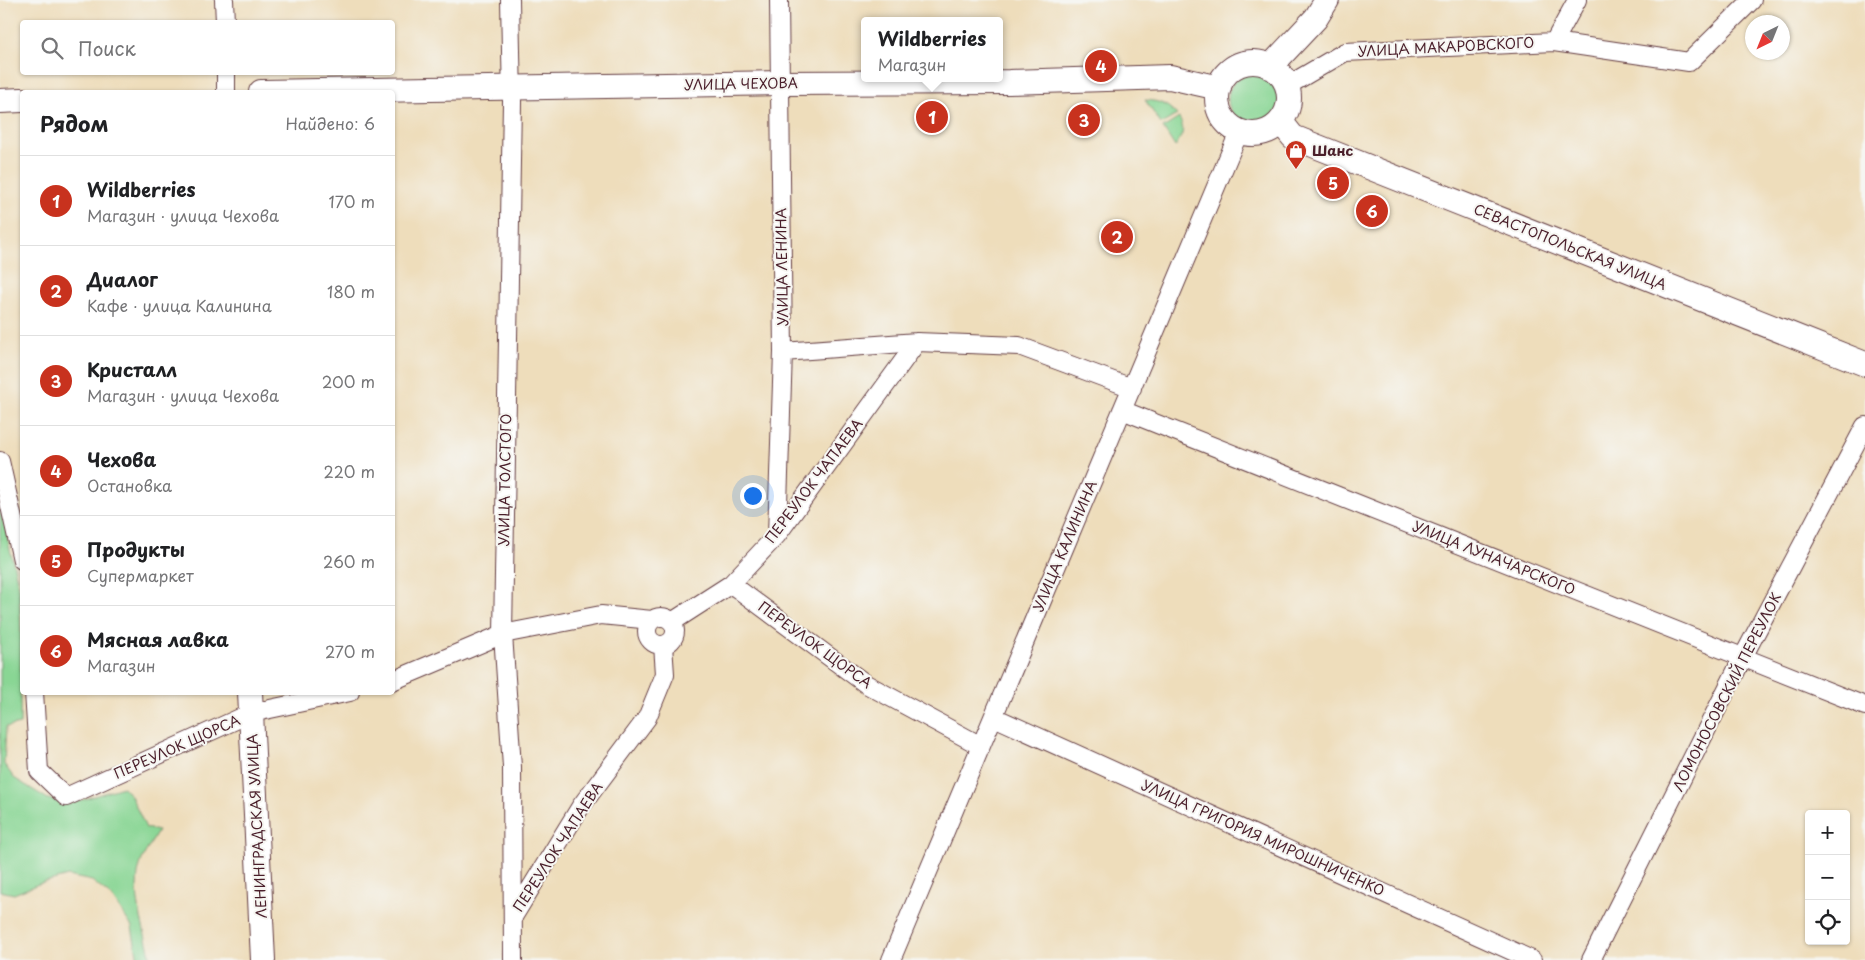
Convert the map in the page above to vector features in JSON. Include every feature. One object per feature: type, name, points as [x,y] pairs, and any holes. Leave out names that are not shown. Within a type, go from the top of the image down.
[{"type":"main road","points":[[1270,66],[1316,18],[1327,0]]},
{"type":"main road","points":[[1247,63],[1260,63],[1270,66],[1280,74],[1287,86],[1289,94],[1288,108],[1281,122],[1270,131],[1252,135],[1239,132],[1224,120],[1219,109],[1217,97],[1219,88],[1224,77],[1235,67],[1247,63]]},
{"type":"main road","name":"УЛИЦА ЧЕХОВА","points":[[395,90],[780,83],[1009,82],[1170,77],[1219,88]]},
{"type":"main road","points":[[0,101],[20,100]]},
{"type":"main road","name":"СЕВАСТОПОЛЬСКАЯ УЛИЦА","points":[[1281,122],[1292,137],[1865,364]]},
{"type":"main road","name":"ЛЕНИНГРАДСКАЯ УЛИЦА","points":[[251,703],[263,960]]},
{"type":"street","points":[[224,0],[224,20]]},
{"type":"street","name":"УЛИЦА ТОЛСТОГО","points":[[510,0],[512,89],[503,634],[512,767],[513,960]]},
{"type":"street","name":"УЛИЦА ЛЕНИНА","points":[[777,535],[783,352],[779,0]]},
{"type":"street","name":"УЛИЦА МАКАРОВСКОГО","points":[[1554,42],[1577,0]]},
{"type":"street","name":"УЛИЦА МАКАРОВСКОГО","points":[[1287,86],[1345,52],[1554,42],[1689,62],[1752,0]]},
{"type":"street","points":[[226,75],[226,90]]},
{"type":"street","name":"УЛИЦА КАЛИНИНА","points":[[892,960],[1239,132]]},
{"type":"street","points":[[783,352],[916,342],[1018,346],[1132,388]]},
{"type":"street","name":"ПЕРЕУЛОК ЧАПАЕВА","points":[[672,622],[731,584],[777,535],[916,342]]},
{"type":"street","name":"УЛИЦА ЛУНАЧАРСКОГО","points":[[1122,410],[1865,706]]},
{"type":"street","name":"ЛОМОНОСОВСКИЙ ПЕРЕУЛОК","points":[[1591,960],[1743,657],[1865,426]]},
{"type":"street","points":[[0,462],[20,551]]},
{"type":"street","name":"ПЕРЕУЛОК ЩОРСА","points":[[731,584],[866,684],[982,746]]},
{"type":"street","points":[[395,680],[503,634],[601,616],[652,620],[665,617],[675,627],[672,640],[663,645],[654,643],[648,636],[647,627],[652,620]]},
{"type":"street","name":"ПЕРЕУЛОК ЧАПАЕВА","points":[[513,917],[580,806],[648,718],[665,674],[663,645]]},
{"type":"street","name":"ПЕРЕУЛОК ЩОРСА","points":[[34,695],[39,771],[66,797],[251,703],[323,695]]},
{"type":"street","name":"УЛИЦА ГРИГОРИЯ МИРОШНИЧЕНКО","points":[[994,717],[1532,960]]},
{"type":"green space","points":[[1249,73],[1259,73],[1273,80],[1280,94],[1280,104],[1273,118],[1259,125],[1249,125],[1239,121],[1232,114],[1228,104],[1228,94],[1232,84],[1239,77]]},
{"type":"green space","points":[[1145,100],[1163,104],[1177,115],[1161,124]]},
{"type":"green space","points":[[1179,118],[1183,130],[1175,147],[1163,128]]},
{"type":"green space","points":[[0,506],[19,588],[20,609],[20,724],[6,727],[4,764],[14,778],[48,799],[69,804],[123,787],[131,796],[146,828],[158,831],[141,862],[137,886],[140,911],[151,960],[138,960],[132,927],[112,897],[92,881],[68,876],[41,883],[14,894],[0,891]]},
{"type":"place","name":"Чехова","points":[[1101,66]]},
{"type":"place","name":"Wildberries","points":[[932,117]]},
{"type":"place","name":"Кристалл","points":[[1084,120]]},
{"type":"place","name":"Шанс","points":[[1296,170]]},
{"type":"place","name":"Продукты","points":[[1333,183]]},
{"type":"place","name":"Мясная лавка","points":[[1372,211]]},
{"type":"place","name":"Диалог","points":[[1117,237]]}]
